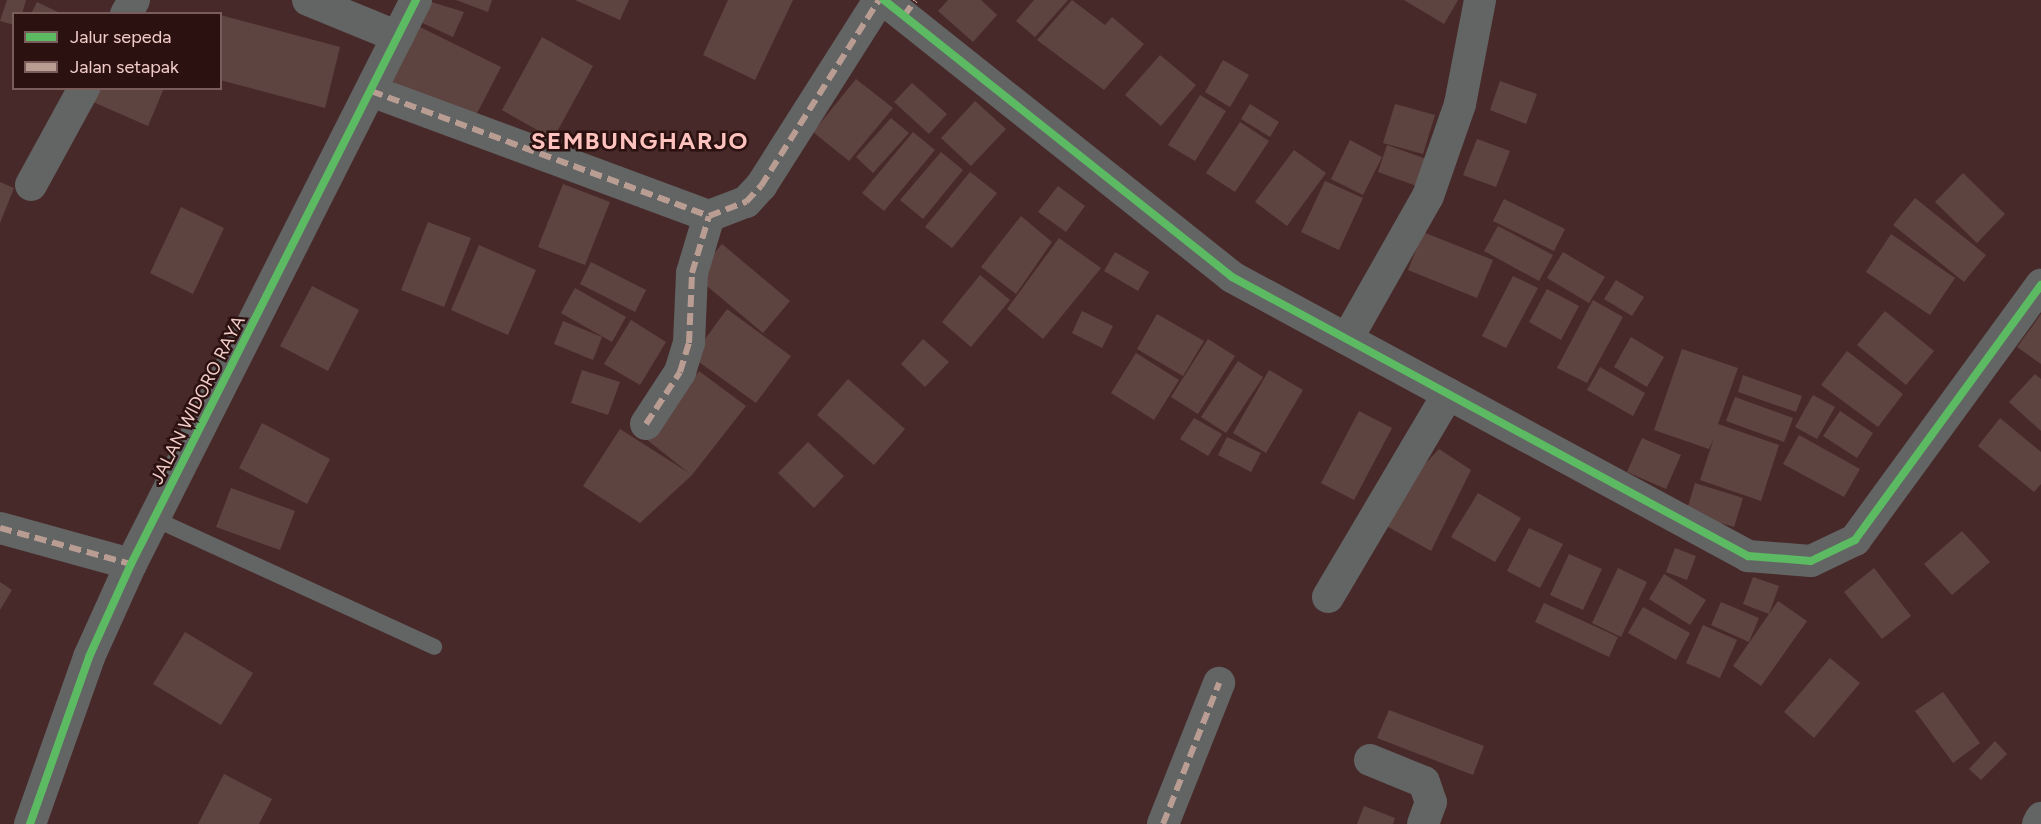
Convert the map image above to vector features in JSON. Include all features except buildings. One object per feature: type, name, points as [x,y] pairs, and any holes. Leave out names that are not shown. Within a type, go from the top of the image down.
[{"type":"street","points":[[308,0],[398,37]]},
{"type":"street","name":"JALAN WIDORO RAYA","points":[[30,824],[89,657],[131,564],[416,0]]},
{"type":"street","points":[[1347,339],[1428,196],[1460,104],[1480,0]]},
{"type":"street","points":[[371,91],[709,216],[746,202],[896,4],[1232,277],[1749,556],[1811,561],[1856,540],[2041,285]]},
{"type":"street","points":[[30,185],[83,90]]},
{"type":"street","points":[[646,424],[680,372],[689,343],[692,273],[709,216]]},
{"type":"street","points":[[1328,597],[1448,394]]},
{"type":"street","points":[[0,528],[131,564]]},
{"type":"street","points":[[1163,824],[1219,683]]},
{"type":"street","points":[[1370,760],[1424,782],[1431,802],[1423,824]]},
{"type":"street","points":[[2038,824],[2041,818]]},
{"type":"lane","points":[[155,519],[434,647]]},
{"type":"marked path","points":[[371,91],[709,216],[746,202],[761,186],[879,0]]},
{"type":"marked path","points":[[904,16],[915,0]]},
{"type":"marked path","points":[[646,424],[680,372],[689,343],[692,273],[709,216]]},
{"type":"marked path","points":[[0,528],[131,564]]},
{"type":"marked path","points":[[1163,824],[1219,683]]},
{"type":"cycle path","points":[[30,824],[89,657],[131,564],[416,0]]},
{"type":"cycle path","points":[[884,0],[1232,277],[1748,556],[1811,561],[1855,540],[2041,285]]},
{"type":"district","name":"SEMBUNGHARJO","points":[[640,141]]}]
